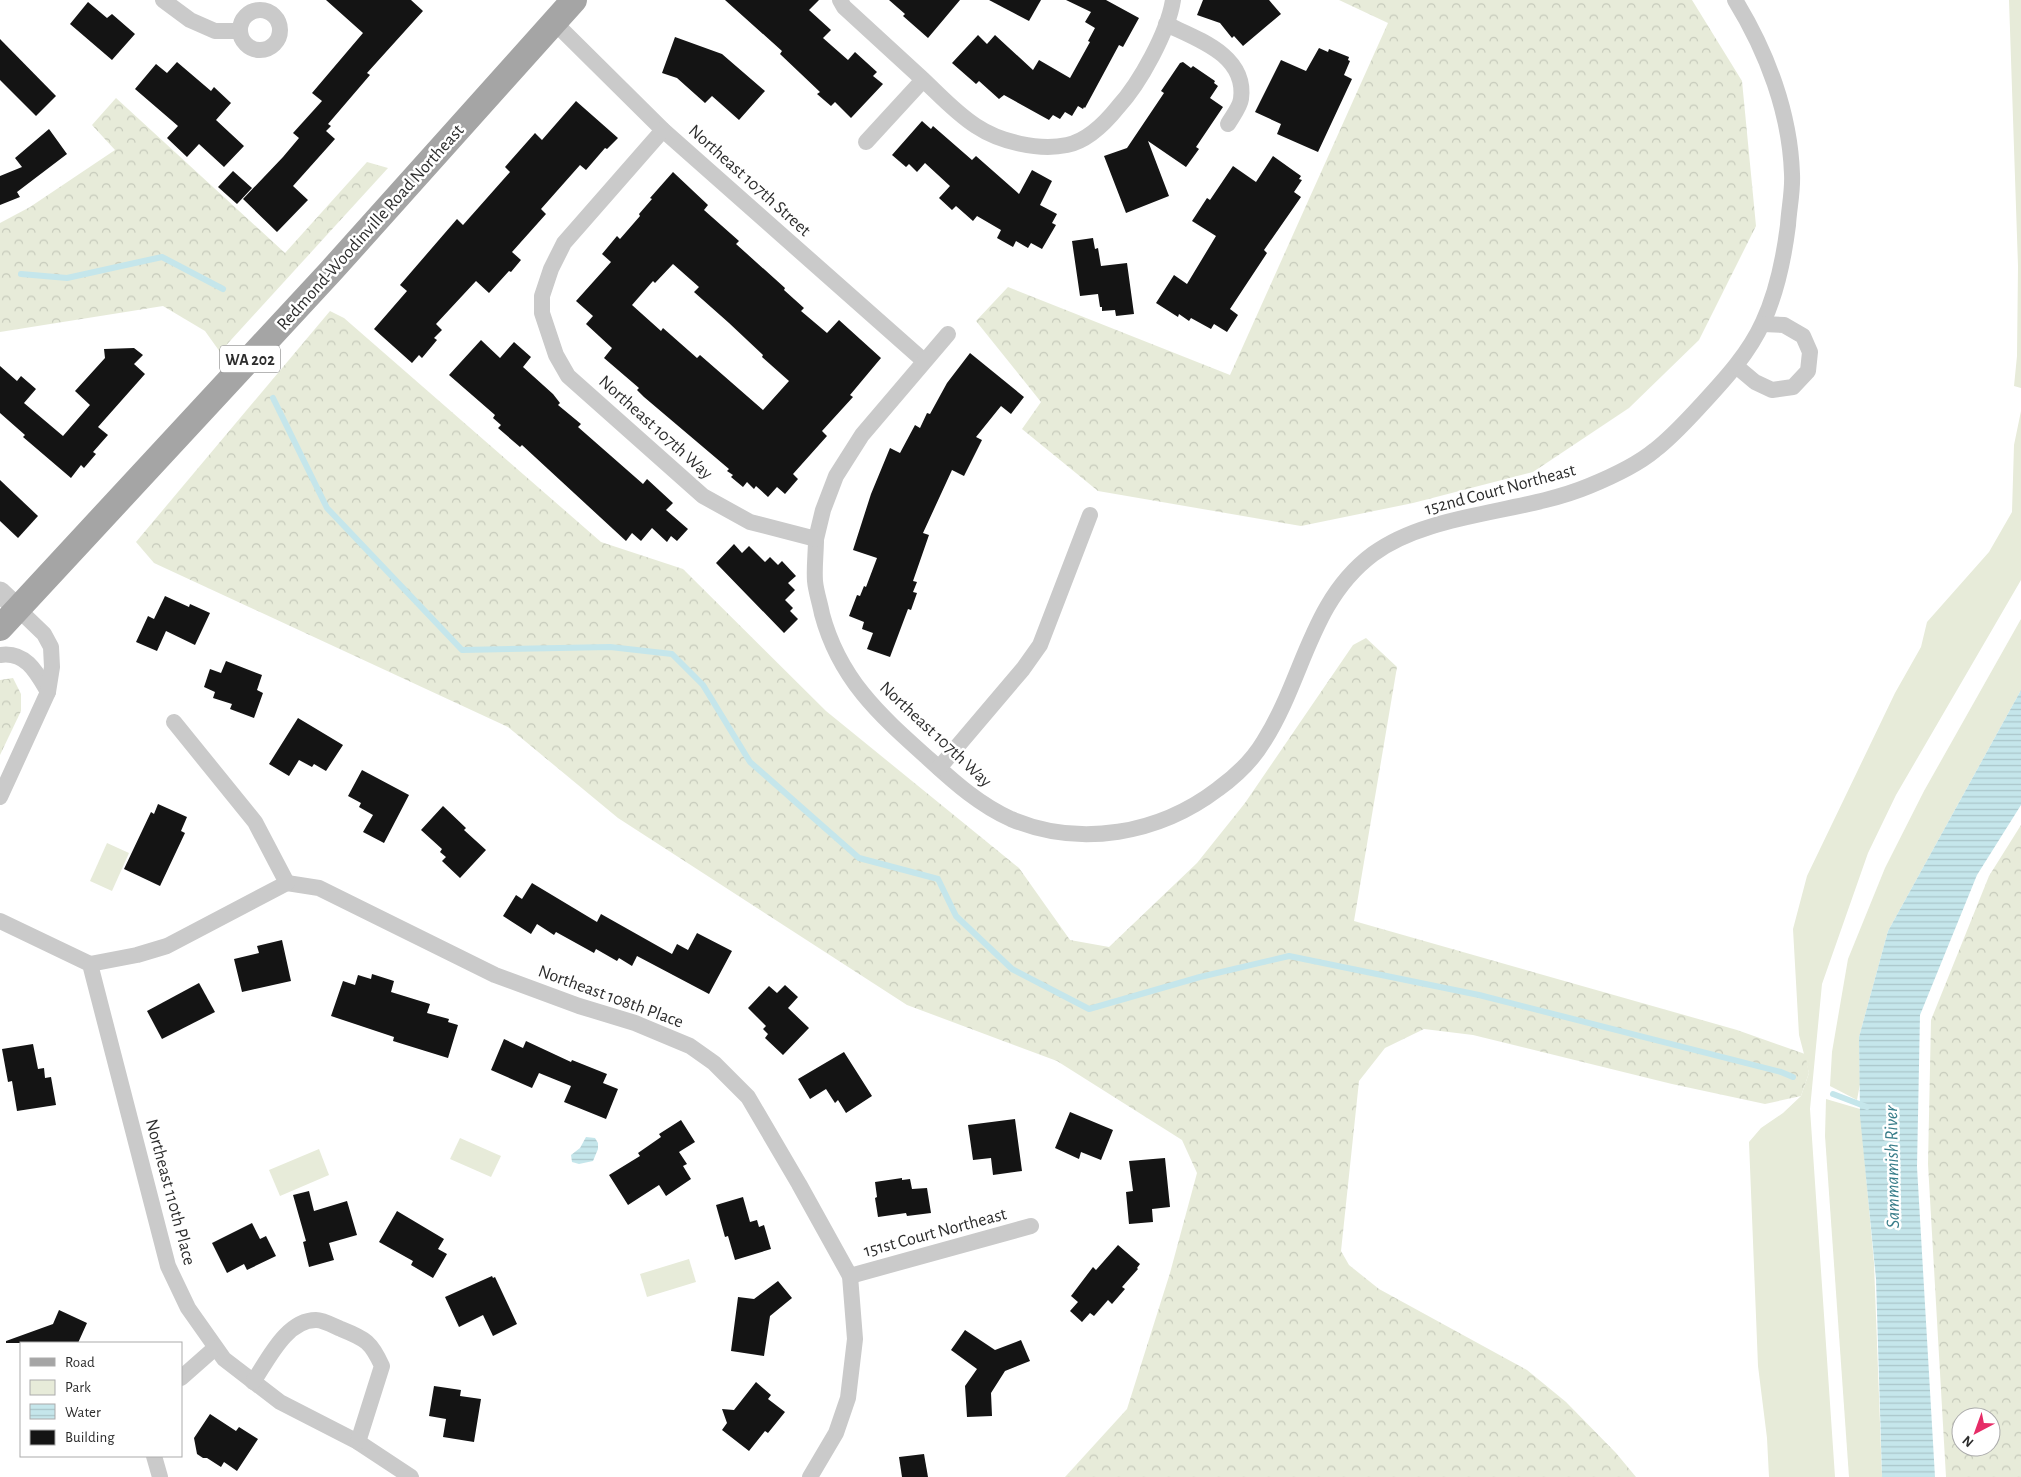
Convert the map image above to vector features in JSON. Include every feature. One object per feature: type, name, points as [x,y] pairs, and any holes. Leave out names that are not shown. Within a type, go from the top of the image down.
[{"type":"main road","name":"Redmond-Woodinville Road Northeast","points":[[0,628],[9,600],[325,278],[574,0]]},
{"type":"street","points":[[162,0],[190,20],[215,31],[240,31]]},
{"type":"street","points":[[840,0],[844,6],[960,114],[997,138],[1034,146],[1068,145],[1085,137],[1106,122],[1128,97],[1161,38],[1172,0]]},
{"type":"street","name":"152nd Court Northeast","points":[[1108,834],[1146,827],[1174,817],[1202,801],[1230,780],[1251,760],[1265,741],[1279,714],[1318,621],[1330,599],[1349,576],[1371,556],[1399,538],[1458,520],[1540,502],[1586,487],[1619,472],[1652,453],[1682,426],[1736,366],[1763,324],[1775,291],[1785,246],[1792,179],[1790,141],[1779,94],[1759,46],[1735,0]]},
{"type":"street","name":"Northeast 107th Street","points":[[554,22],[663,130],[924,361]]},
{"type":"street","points":[[1166,24],[1213,47],[1226,56],[1235,70],[1240,83],[1241,100],[1228,124]]},
{"type":"street","points":[[866,142],[923,80]]},
{"type":"street","name":"Northeast 107th Way","points":[[663,130],[564,243],[551,269],[542,296],[542,313],[556,355],[568,376],[703,496],[750,522],[816,539],[815,584],[828,635],[848,675],[876,712],[939,768],[982,804],[1014,820],[1058,833],[1108,834]]},
{"type":"street","points":[[1736,366],[1754,382],[1772,390],[1793,386],[1808,371],[1810,352],[1803,336],[1784,325],[1763,324]]},
{"type":"street","points":[[816,539],[823,510],[836,476],[862,435],[948,334]]},
{"type":"street","points":[[939,768],[1023,669],[1040,645],[1090,515]]},
{"type":"street","points":[[0,797],[48,692],[52,667],[50,647],[44,634],[9,600]]},
{"type":"street","points":[[0,655],[20,657],[35,668],[48,692]]},
{"type":"street","points":[[0,921],[90,964],[138,955],[167,946],[287,883],[255,822],[174,722]]},
{"type":"street","name":"Northeast 108th Place","points":[[287,883],[319,888],[495,975],[578,1006],[635,1023],[690,1046],[714,1063],[748,1097],[850,1276]]},
{"type":"street","name":"Northeast 110th Place","points":[[90,964],[168,1266],[188,1308],[224,1359],[253,1382],[280,1402],[358,1442],[411,1477]]},
{"type":"street","name":"151st Court Northeast","points":[[850,1276],[1031,1226]]},
{"type":"street","points":[[810,1477],[836,1433],[848,1398],[855,1339],[850,1276]]},
{"type":"street","points":[[253,1382],[286,1333],[300,1324],[317,1319],[359,1336],[374,1349],[382,1366],[358,1442]]},
{"type":"street","points":[[182,1377],[215,1348]]},
{"type":"street","points":[[154,1457],[160,1477]]},
{"type":"green space","points":[[1339,0],[1692,0],[1742,81],[1756,226],[1699,340],[1629,408],[1533,472],[1413,503],[1301,526],[1098,491],[1022,429],[1041,402],[976,321],[1008,287],[1230,375],[1388,23]]},
{"type":"green space","points":[[2009,0],[2021,0],[2021,388],[2014,386],[2017,356],[2018,266]]},
{"type":"green space","points":[[116,98],[285,253],[367,162],[388,168],[220,352],[205,331],[163,306],[0,332],[0,223],[30,207],[115,150],[92,125]]},
{"type":"green space","points":[[330,311],[344,318],[601,542],[683,569],[826,711],[1019,868],[1070,940],[1109,947],[1197,863],[1245,803],[1353,645],[1366,638],[1397,667],[1354,921],[1737,1030],[1805,1054],[1809,1073],[1801,1096],[1765,1104],[1672,1084],[1473,1035],[1424,1029],[1385,1048],[1359,1081],[1341,1251],[1349,1265],[1379,1289],[1527,1370],[1566,1402],[1616,1453],[1636,1477],[1065,1477],[1127,1409],[1170,1273],[1197,1173],[1182,1140],[1057,1061],[907,1005],[618,818],[508,727],[154,563],[136,542]]},
{"type":"green space","points":[[2021,411],[2021,580],[1896,795],[1868,853],[1822,984],[1810,1109],[1835,1477],[1769,1477],[1767,1438],[1758,1366],[1749,1142],[1761,1128],[1783,1113],[1801,1096],[1809,1073],[1799,1035],[1793,929],[1807,876],[1895,693],[1921,647],[1927,622],[1989,552],[2012,512],[2014,445]]},
{"type":"green space","points":[[2021,619],[2021,690],[1888,931],[1859,1037],[1860,1084],[1857,1100],[1830,1086],[1832,1052],[1848,959],[1885,868],[1924,791]]},
{"type":"green space","points":[[13,678],[21,694],[21,711],[0,755],[0,680]]},
{"type":"green space","points":[[2021,825],[2021,1477],[1946,1477],[1928,1164],[1931,1020],[1989,876]]},
{"type":"green space","points":[[107,843],[129,853],[112,891],[90,881]]},
{"type":"green space","points":[[1826,1099],[1860,1109],[1874,1263],[1882,1477],[1849,1477],[1825,1136]]},
{"type":"green space","points":[[460,1138],[501,1156],[491,1177],[450,1159]]},
{"type":"green space","points":[[319,1149],[329,1175],[280,1196],[269,1170]]},
{"type":"green space","points":[[689,1259],[696,1282],[647,1297],[640,1274]]},
{"type":"water","name":"Sammamish River","points":[[2021,690],[2021,805],[1977,875],[1920,1015],[1917,1167],[1935,1477],[1882,1477],[1876,1279],[1860,1116],[1859,1037],[1888,931]]},
{"type":"water","points":[[586,1137],[595,1138],[598,1143],[598,1149],[593,1161],[579,1164],[572,1162],[571,1155],[580,1148]]},
{"type":"building","points":[[326,0],[411,0],[423,11],[367,73],[370,75],[328,124],[331,126],[326,131],[335,139],[293,186],[308,200],[277,232],[243,199],[299,138],[293,133],[322,101],[312,93],[363,33]]},
{"type":"building","points":[[725,0],[819,0],[809,10],[831,30],[823,38],[848,60],[855,52],[877,72],[873,76],[883,84],[851,118],[835,102],[831,106],[817,94],[820,92],[780,54],[782,51]]},
{"type":"building","points":[[889,0],[960,0],[928,38],[903,16],[905,14]]},
{"type":"building","points":[[989,0],[1041,0],[1029,21]]},
{"type":"building","points":[[1066,0],[1106,0],[1139,18],[1123,47],[1119,45],[1085,108],[1083,109],[1078,106],[1072,116],[1065,112],[1060,119],[1053,115],[1049,120],[1004,95],[999,99],[979,81],[976,84],[952,63],[978,35],[987,44],[995,35],[1033,70],[1039,60],[1070,78],[1090,42],[1088,41],[1095,28],[1085,22],[1091,12]]},
{"type":"building","points":[[1203,0],[1269,0],[1281,14],[1243,46],[1234,36],[1232,38],[1220,23],[1197,15]]},
{"type":"building","points":[[88,2],[107,18],[112,14],[135,34],[112,60],[70,24]]},
{"type":"building","points":[[675,37],[722,54],[765,91],[739,120],[712,96],[705,103],[677,78],[662,73]]},
{"type":"building","points":[[0,39],[56,96],[36,116],[0,80]]},
{"type":"building","points":[[1319,48],[1328,52],[1329,49],[1349,57],[1348,60],[1350,61],[1344,75],[1352,79],[1318,152],[1277,134],[1281,124],[1255,112],[1281,60],[1306,71]]},
{"type":"building","points":[[177,62],[211,91],[214,87],[231,103],[216,120],[244,146],[224,167],[199,144],[187,157],[167,138],[178,126],[135,89],[156,64],[167,73]]},
{"type":"building","points":[[1183,62],[1191,68],[1193,66],[1215,81],[1214,83],[1218,86],[1210,98],[1223,107],[1196,147],[1199,149],[1186,167],[1148,141],[1169,196],[1126,213],[1104,156],[1127,148],[1164,93],[1161,91],[1180,63]]},
{"type":"building","points":[[576,101],[618,138],[607,149],[605,148],[586,170],[580,165],[541,209],[546,214],[512,252],[521,260],[511,272],[509,271],[489,293],[476,281],[436,324],[442,330],[434,338],[437,340],[422,358],[419,355],[412,363],[374,329],[407,291],[400,285],[457,219],[463,225],[510,172],[505,167],[535,133],[542,140]]},
{"type":"building","points":[[922,121],[931,129],[933,126],[972,160],[976,156],[1019,194],[1032,170],[1052,181],[1040,205],[1057,214],[1052,223],[1056,225],[1042,249],[1031,243],[1028,248],[1016,241],[1013,247],[997,238],[1001,230],[977,216],[973,221],[956,206],[952,210],[939,198],[950,186],[925,163],[917,172],[909,164],[906,167],[892,155]]},
{"type":"building","points":[[49,129],[67,154],[17,192],[20,197],[0,205],[0,176],[22,167],[15,158]]},
{"type":"building","points":[[1273,156],[1301,176],[1299,179],[1302,180],[1294,192],[1301,197],[1264,250],[1267,253],[1230,309],[1238,315],[1227,332],[1214,324],[1211,329],[1191,318],[1189,321],[1179,314],[1178,317],[1156,303],[1174,275],[1187,284],[1216,236],[1192,221],[1207,198],[1210,200],[1233,166],[1256,182]]},
{"type":"building","points":[[233,171],[252,188],[237,204],[218,187]]},
{"type":"building","points":[[673,172],[708,205],[704,210],[739,241],[736,244],[785,288],[784,290],[804,308],[801,311],[827,333],[839,320],[881,358],[850,395],[853,397],[822,431],[827,436],[793,474],[798,479],[785,494],[777,487],[768,497],[756,486],[754,489],[747,482],[743,487],[731,477],[733,475],[727,471],[729,469],[644,397],[637,390],[639,388],[604,358],[612,348],[586,324],[593,316],[576,301],[611,262],[602,254],[617,236],[620,239],[640,216],[639,214],[652,199],[650,198]],"holes":[[[673,264],[699,287],[694,292],[789,381],[763,410],[700,355],[697,358],[663,328],[661,331],[632,305],[653,281],[655,283]]]},
{"type":"building","points":[[1093,238],[1095,249],[1098,248],[1101,266],[1127,263],[1134,314],[1116,316],[1115,310],[1102,311],[1098,294],[1080,296],[1072,241]]},
{"type":"building","points":[[481,340],[500,358],[514,342],[531,357],[523,367],[553,394],[560,403],[558,405],[581,424],[578,427],[643,484],[647,479],[673,503],[666,510],[688,529],[677,541],[671,536],[667,542],[652,528],[641,541],[632,533],[626,541],[522,445],[520,447],[498,428],[501,425],[493,418],[495,415],[449,375]]},
{"type":"building","points":[[134,348],[143,355],[134,364],[145,374],[98,427],[108,435],[93,452],[96,454],[84,468],[81,465],[71,478],[23,437],[25,435],[0,413],[0,366],[17,381],[21,376],[36,389],[24,403],[63,436],[90,405],[75,391],[105,358],[104,349]]},
{"type":"building","points":[[970,353],[1024,397],[1011,414],[1001,406],[976,437],[982,440],[964,476],[952,470],[923,533],[929,535],[913,581],[917,582],[913,592],[917,593],[911,610],[908,609],[890,657],[867,649],[873,633],[862,629],[864,622],[849,616],[857,595],[860,596],[864,586],[866,587],[877,558],[853,550],[871,494],[890,448],[900,453],[915,425],[920,428],[927,413],[930,414],[947,383]]},
{"type":"building","points":[[0,480],[38,516],[18,538],[0,521]]},
{"type":"building","points":[[734,544],[742,553],[749,546],[765,562],[770,557],[778,565],[782,561],[796,576],[788,583],[795,590],[785,600],[793,608],[790,611],[798,619],[784,633],[716,563]]},
{"type":"building","points":[[165,596],[189,607],[190,604],[210,613],[195,645],[166,631],[157,651],[136,642],[148,616],[154,619]]},
{"type":"building","points":[[226,661],[262,675],[257,690],[263,693],[254,718],[230,709],[232,704],[213,698],[215,692],[204,687],[210,669],[221,673]]},
{"type":"building","points":[[298,718],[343,745],[326,771],[314,764],[312,767],[299,760],[289,776],[269,764]]},
{"type":"building","points":[[362,770],[409,795],[384,843],[363,832],[373,815],[359,807],[361,803],[348,796]]},
{"type":"building","points":[[158,804],[187,817],[181,831],[185,833],[160,886],[124,869],[151,812],[154,814]]},
{"type":"building","points":[[443,806],[466,828],[464,830],[486,850],[460,878],[442,861],[446,857],[440,852],[442,849],[421,830]]},
{"type":"building","points":[[532,883],[597,922],[601,914],[672,954],[677,944],[688,950],[697,933],[732,951],[709,994],[637,956],[632,966],[619,958],[617,961],[596,949],[594,953],[556,932],[554,935],[537,924],[531,934],[503,916],[516,895],[522,899]]},
{"type":"building","points":[[282,940],[291,981],[242,992],[234,959],[259,953],[257,946]]},
{"type":"building","points":[[372,974],[394,981],[391,992],[430,1004],[427,1013],[449,1019],[448,1022],[458,1025],[448,1058],[393,1041],[394,1037],[331,1016],[343,981],[355,985],[358,975],[371,979]]},
{"type":"building","points":[[199,983],[215,1012],[162,1039],[147,1011]]},
{"type":"building","points":[[785,985],[798,997],[788,1008],[809,1028],[783,1055],[765,1038],[768,1034],[763,1029],[766,1026],[748,1008],[769,986],[777,993]]},
{"type":"building","points":[[504,1039],[523,1048],[526,1041],[571,1062],[572,1060],[607,1074],[603,1083],[618,1089],[606,1119],[564,1102],[571,1086],[539,1073],[532,1088],[491,1070]]},
{"type":"building","points":[[33,1044],[38,1069],[44,1068],[45,1078],[51,1077],[56,1105],[17,1111],[12,1081],[8,1082],[2,1049]]},
{"type":"building","points":[[844,1052],[872,1096],[846,1113],[838,1100],[835,1103],[826,1089],[810,1099],[798,1079]]},
{"type":"building","points":[[1070,1112],[1113,1130],[1101,1160],[1081,1152],[1079,1159],[1055,1148]]},
{"type":"building","points":[[1015,1119],[1022,1171],[993,1175],[991,1158],[973,1160],[968,1125]]},
{"type":"building","points":[[681,1120],[695,1142],[679,1152],[687,1164],[683,1166],[691,1179],[666,1196],[659,1185],[628,1205],[609,1175],[640,1156],[638,1153],[661,1137],[659,1134]]},
{"type":"building","points":[[1165,1158],[1170,1207],[1152,1209],[1153,1222],[1129,1224],[1126,1192],[1133,1191],[1129,1161]]},
{"type":"building","points":[[902,1178],[902,1180],[910,1179],[912,1189],[927,1188],[931,1213],[907,1216],[906,1213],[878,1217],[875,1182]]},
{"type":"building","points":[[309,1191],[314,1211],[347,1201],[357,1235],[329,1243],[334,1260],[309,1267],[303,1242],[306,1241],[293,1195]]},
{"type":"building","points":[[743,1197],[750,1222],[757,1220],[759,1227],[764,1225],[771,1249],[735,1260],[728,1236],[725,1237],[716,1205]]},
{"type":"building","points":[[397,1211],[444,1239],[438,1249],[447,1254],[433,1278],[411,1265],[413,1261],[379,1242]]},
{"type":"building","points":[[252,1223],[260,1239],[266,1236],[276,1256],[247,1270],[244,1264],[227,1273],[212,1243]]},
{"type":"building","points":[[1118,1245],[1140,1264],[1138,1269],[1122,1287],[1125,1289],[1112,1304],[1108,1300],[1094,1316],[1090,1313],[1082,1322],[1070,1311],[1078,1302],[1071,1296],[1093,1267],[1096,1270]]},
{"type":"building","points":[[492,1276],[493,1278],[495,1277],[517,1324],[493,1336],[483,1315],[459,1327],[445,1297]]},
{"type":"building","points":[[778,1281],[792,1298],[770,1316],[764,1356],[731,1351],[738,1297],[754,1299]]},
{"type":"building","points":[[59,1310],[87,1323],[78,1342],[6,1343],[6,1341],[53,1324]]},
{"type":"building","points":[[965,1330],[995,1350],[1021,1340],[1030,1361],[1005,1371],[991,1393],[992,1416],[967,1417],[965,1386],[977,1369],[951,1350]]},
{"type":"building","points":[[756,1382],[771,1395],[768,1399],[785,1412],[768,1433],[765,1431],[749,1451],[722,1430],[727,1423],[722,1409],[734,1410]]},
{"type":"building","points":[[434,1386],[461,1390],[460,1396],[481,1399],[474,1442],[443,1437],[446,1419],[429,1416]]},
{"type":"building","points":[[210,1414],[236,1431],[239,1427],[258,1439],[237,1471],[224,1462],[221,1467],[197,1454],[194,1438]]},
{"type":"building","points":[[924,1454],[928,1477],[902,1477],[899,1457]]},
{"type":"waterway","points":[[21,274],[67,278],[162,257],[223,289]]},
{"type":"waterway","points":[[273,398],[327,508],[462,650],[610,647],[672,654],[703,685],[750,762],[859,858],[938,879],[956,916],[1012,969],[1089,1009],[1200,977],[1289,956],[1479,995],[1781,1072],[1793,1077]]},
{"type":"waterway","points":[[1833,1094],[1867,1107]]}]
